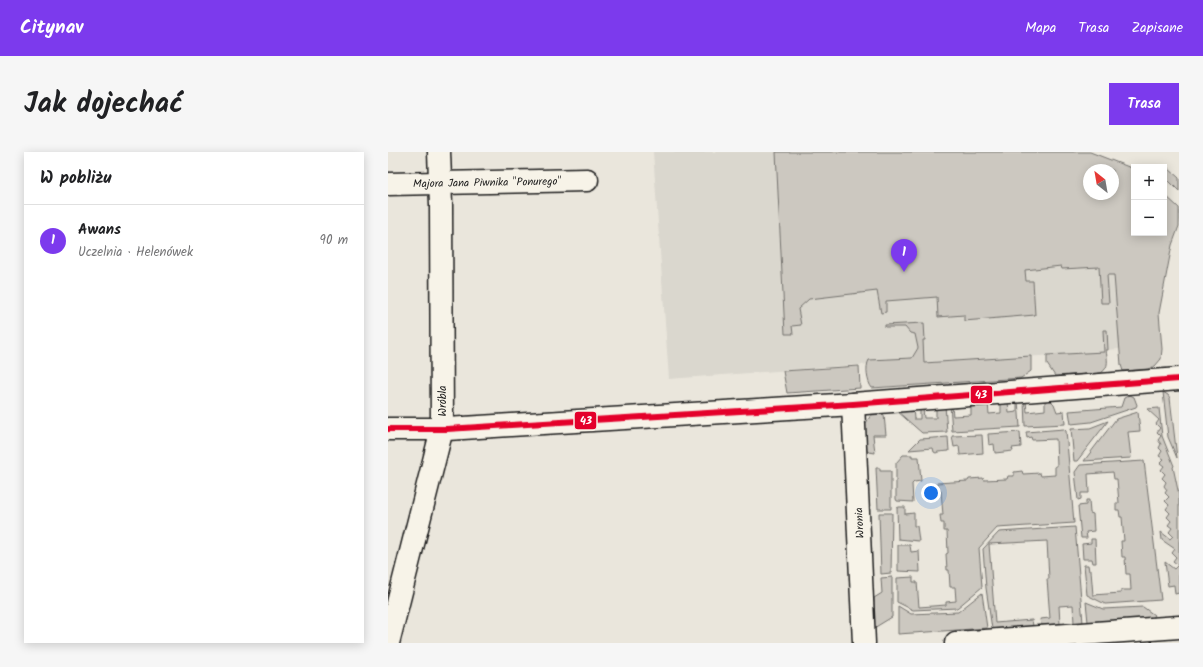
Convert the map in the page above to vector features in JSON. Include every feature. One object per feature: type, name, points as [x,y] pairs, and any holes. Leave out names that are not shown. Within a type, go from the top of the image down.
[{"type":"street","name":"Wróbla","points":[[388,643],[442,429],[439,152]]},
{"type":"street","name":"Majora Jana Piwnika \"Ponurego\"","points":[[388,184],[587,180]]},
{"type":"street","points":[[388,429],[442,429],[853,404],[1179,379]]},
{"type":"street","name":"Wronia","points":[[853,404],[864,643]]},
{"type":"street","points":[[956,643],[1179,627]]},
{"type":"shaded area","points":[[653,152],[1052,152],[1083,187],[1083,200],[1100,200],[1131,216],[1131,236],[1134,236],[1152,347],[1104,350],[1104,352],[924,363],[923,361],[857,365],[669,379]]},
{"type":"shaded area","points":[[776,152],[1090,152],[1131,168],[1131,236],[1167,236],[1167,197],[1179,208],[1179,226],[1172,245],[1159,313],[1162,349],[1161,359],[1155,366],[1148,369],[1123,371],[1121,365],[1114,275],[1107,275],[1109,303],[1101,303],[1099,267],[1062,269],[1061,266],[1025,270],[1026,281],[1033,281],[1035,315],[964,321],[964,315],[938,317],[937,297],[886,301],[886,312],[881,313],[877,291],[809,299],[798,309],[801,325],[792,326],[793,334],[785,334]]},
{"type":"shaded area","points":[[1167,168],[1179,178],[1179,191],[1167,179]]},
{"type":"shaded area","points":[[924,323],[924,363],[1031,356],[1031,371],[1021,378],[872,388],[867,374],[869,360],[912,358],[918,348],[915,334],[910,333],[905,327],[885,327],[885,325]]},
{"type":"shaded area","points":[[1103,330],[1107,330],[1108,350],[1106,350],[1107,365],[1104,371],[1101,373],[1055,376],[1047,364],[1047,355],[1104,352]]},
{"type":"shaded area","points":[[859,366],[860,388],[787,393],[783,371]]},
{"type":"shaded area","points":[[1163,392],[1170,398],[1177,458],[1168,437]]},
{"type":"shaded area","points":[[1130,395],[1134,397],[1137,405],[1136,407],[1091,422],[1071,424],[1069,411],[1121,407],[1124,398]]},
{"type":"shaded area","points":[[1018,400],[1020,427],[952,431],[950,405],[952,407],[953,416],[971,415],[971,406],[988,403],[989,414],[1001,413],[1001,403],[1008,401],[1009,413],[1017,412]]},
{"type":"shaded area","points":[[1024,400],[1026,401],[1027,412],[1045,410],[1045,400],[1050,400],[1054,404],[1057,412],[1064,411],[1065,424],[1025,426]]},
{"type":"shaded area","points":[[945,405],[947,432],[922,433],[897,411],[913,408],[914,419],[920,419],[920,410],[923,409],[924,418],[936,418],[936,408]]},
{"type":"shaded area","points":[[1159,408],[1162,436],[1174,466],[1179,495],[1179,593],[1175,594],[1174,585],[1168,586],[1165,562],[1174,569],[1178,565],[1173,561],[1176,557],[1172,553],[1175,549],[1162,540],[1161,532],[1170,539],[1173,536],[1169,532],[1172,528],[1168,525],[1171,521],[1167,517],[1170,513],[1166,509],[1169,505],[1165,501],[1169,497],[1165,493],[1167,490],[1164,486],[1166,482],[1162,478],[1165,474],[1161,470],[1164,466],[1160,463],[1164,459],[1159,456],[1162,451],[1159,448],[1161,444],[1158,440],[1161,436],[1157,432],[1160,428],[1156,424],[1159,420],[1147,409]]},
{"type":"shaded area","points":[[1138,412],[1140,431],[1128,432],[1131,458],[1084,461],[1116,419]]},
{"type":"shaded area","points":[[871,415],[884,415],[886,435],[873,435],[875,453],[869,452],[864,449],[862,423],[866,423]]},
{"type":"shaded area","points":[[1108,421],[1077,461],[1074,461],[1071,429],[1090,428]]},
{"type":"shaded area","points":[[1064,429],[1066,431],[1074,523],[997,528],[979,548],[982,587],[957,608],[913,610],[897,602],[897,578],[913,577],[913,582],[917,582],[919,607],[946,605],[946,602],[956,601],[955,587],[950,587],[949,570],[947,570],[947,531],[944,531],[944,523],[941,523],[940,515],[943,515],[941,491],[938,491],[937,483],[968,481],[969,479],[983,478],[984,480],[1007,479],[1008,476],[1014,476],[1014,472],[1022,471],[1023,474],[1040,473],[1041,476],[1055,475],[1055,466],[1057,466],[1056,439],[1032,440],[1031,437],[1027,438],[1026,432]]},
{"type":"shaded area","points":[[1020,432],[1021,447],[1012,448],[1013,451],[995,453],[994,444],[989,445],[988,434]]},
{"type":"shaded area","points":[[982,435],[983,453],[960,455],[959,446],[954,447],[952,436]]},
{"type":"shaded area","points":[[948,437],[949,451],[936,453],[934,452],[933,448],[909,450],[920,439]]},
{"type":"shaded area","points":[[903,455],[919,457],[921,481],[914,482],[912,484],[913,502],[897,501],[896,499],[896,463]]},
{"type":"shaded area","points":[[1144,461],[1161,600],[1105,604],[1087,595],[1084,565],[1088,565],[1089,571],[1091,571],[1093,595],[1121,593],[1121,590],[1131,590],[1130,574],[1126,574],[1125,557],[1122,557],[1121,541],[1124,541],[1122,517],[1120,517],[1119,510],[1116,510],[1116,503],[1119,503],[1117,479],[1114,479],[1113,472],[1088,474],[1089,493],[1081,493],[1081,499],[1078,500],[1075,472],[1080,465]]},
{"type":"shaded area","points":[[876,468],[880,468],[880,471],[891,471],[891,509],[878,509]]},
{"type":"shaded area","points":[[1086,500],[1089,500],[1090,513],[1093,514],[1094,531],[1086,532],[1087,538],[1081,538],[1078,506],[1086,505]]},
{"type":"shaded area","points":[[905,507],[905,514],[914,513],[914,526],[917,526],[919,541],[898,539],[897,508]]},
{"type":"shaded area","points":[[879,513],[892,513],[891,573],[881,574]]},
{"type":"shaded area","points":[[1075,527],[1083,623],[1074,623],[1073,605],[1059,606],[1060,624],[1041,625],[1040,619],[1050,618],[1047,579],[1049,579],[1047,541],[989,544],[995,623],[1032,620],[1033,626],[992,629],[986,588],[983,549],[999,532]]},
{"type":"shaded area","points":[[1091,539],[1095,539],[1096,563],[1093,563],[1092,559],[1083,559],[1082,544],[1091,543]]},
{"type":"shaded area","points":[[898,545],[910,545],[911,552],[919,551],[920,572],[898,571]]},
{"type":"shaded area","points":[[892,577],[892,617],[874,628],[874,598],[882,593],[881,578]]},
{"type":"shaded area","points":[[982,593],[987,628],[898,634],[898,606],[911,614],[958,612]]},
{"type":"shaded area","points":[[1086,602],[1103,609],[1143,607],[1154,615],[1152,618],[1088,622]]},
{"type":"transit line","name":"43","points":[[388,429],[447,429],[853,404],[1179,379]]},
{"type":"place","name":"Awans","points":[[904,272]]}]
